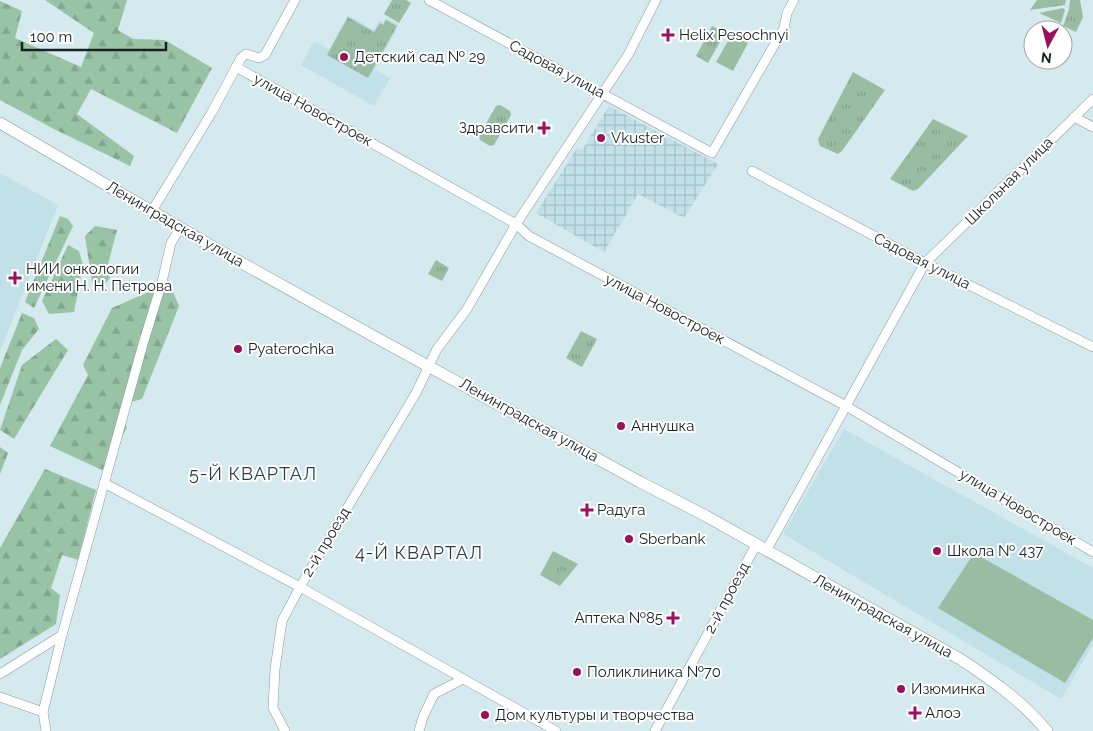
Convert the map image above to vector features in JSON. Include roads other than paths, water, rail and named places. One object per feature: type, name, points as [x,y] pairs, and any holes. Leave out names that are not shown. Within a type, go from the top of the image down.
[{"type":"main road","name":"Ленинградская улица","points":[[0,123],[180,228],[640,482],[706,516],[960,659],[991,679],[1029,711],[1047,731]]},
{"type":"street","points":[[152,211],[212,112],[241,58],[246,54],[259,58],[265,55],[295,0]]},
{"type":"street","name":"Садовая улица","points":[[429,0],[712,153],[784,28],[787,13],[794,0]]},
{"type":"street","name":"2-й проезд","points":[[285,731],[273,708],[282,621],[300,587],[416,393],[437,349],[467,309],[516,224],[604,94],[628,55],[656,0]]},
{"type":"street","name":"улица Новостроек","points":[[236,67],[516,224],[529,236],[846,406],[1093,552]]},
{"type":"street","name":"Школьная улица","points":[[846,406],[925,263],[1093,99]]},
{"type":"street","points":[[1074,117],[1093,127]]},
{"type":"street","name":"Садовая улица","points":[[752,171],[925,263],[1093,347]]},
{"type":"street","points":[[46,731],[43,712],[62,635],[162,282],[171,243],[180,228]]},
{"type":"street","name":"2-й проезд","points":[[655,731],[846,406]]},
{"type":"street","points":[[104,483],[300,587],[556,731]]},
{"type":"street","points":[[0,674],[62,635]]},
{"type":"street","points":[[419,731],[423,717],[434,694],[463,679]]},
{"type":"street","points":[[0,697],[43,712]]},
{"type":"place","name":"Helix Pesochnyi","points":[[668,35]]},
{"type":"place","name":"Детский сад № 29","points":[[344,57]]},
{"type":"place","name":"Здравсити","points":[[544,128]]},
{"type":"place","name":"Vkuster","points":[[601,138]]},
{"type":"place","name":"НИИ онкологии имени Н. Н. Петрова","points":[[15,278]]},
{"type":"place","name":"Pyaterochka","points":[[238,349]]},
{"type":"place","name":"Аннушка","points":[[621,426]]},
{"type":"place","name":"Радуга","points":[[587,510]]},
{"type":"place","name":"Sberbank","points":[[629,539]]},
{"type":"place","name":"Школа № 437","points":[[937,551]]},
{"type":"place","name":"Аптека №85","points":[[673,618]]},
{"type":"place","name":"Поликлиника №70","points":[[577,672]]},
{"type":"place","name":"Изюминка","points":[[901,689]]},
{"type":"place","name":"Алоэ","points":[[915,713]]},
{"type":"place","name":"Дом культуры и творчества","points":[[485,715]]},
{"type":"district","name":"5-Й КВАРТАЛ","points":[[253,474]]},
{"type":"district","name":"4-Й КВАРТАЛ","points":[[419,553]]}]
